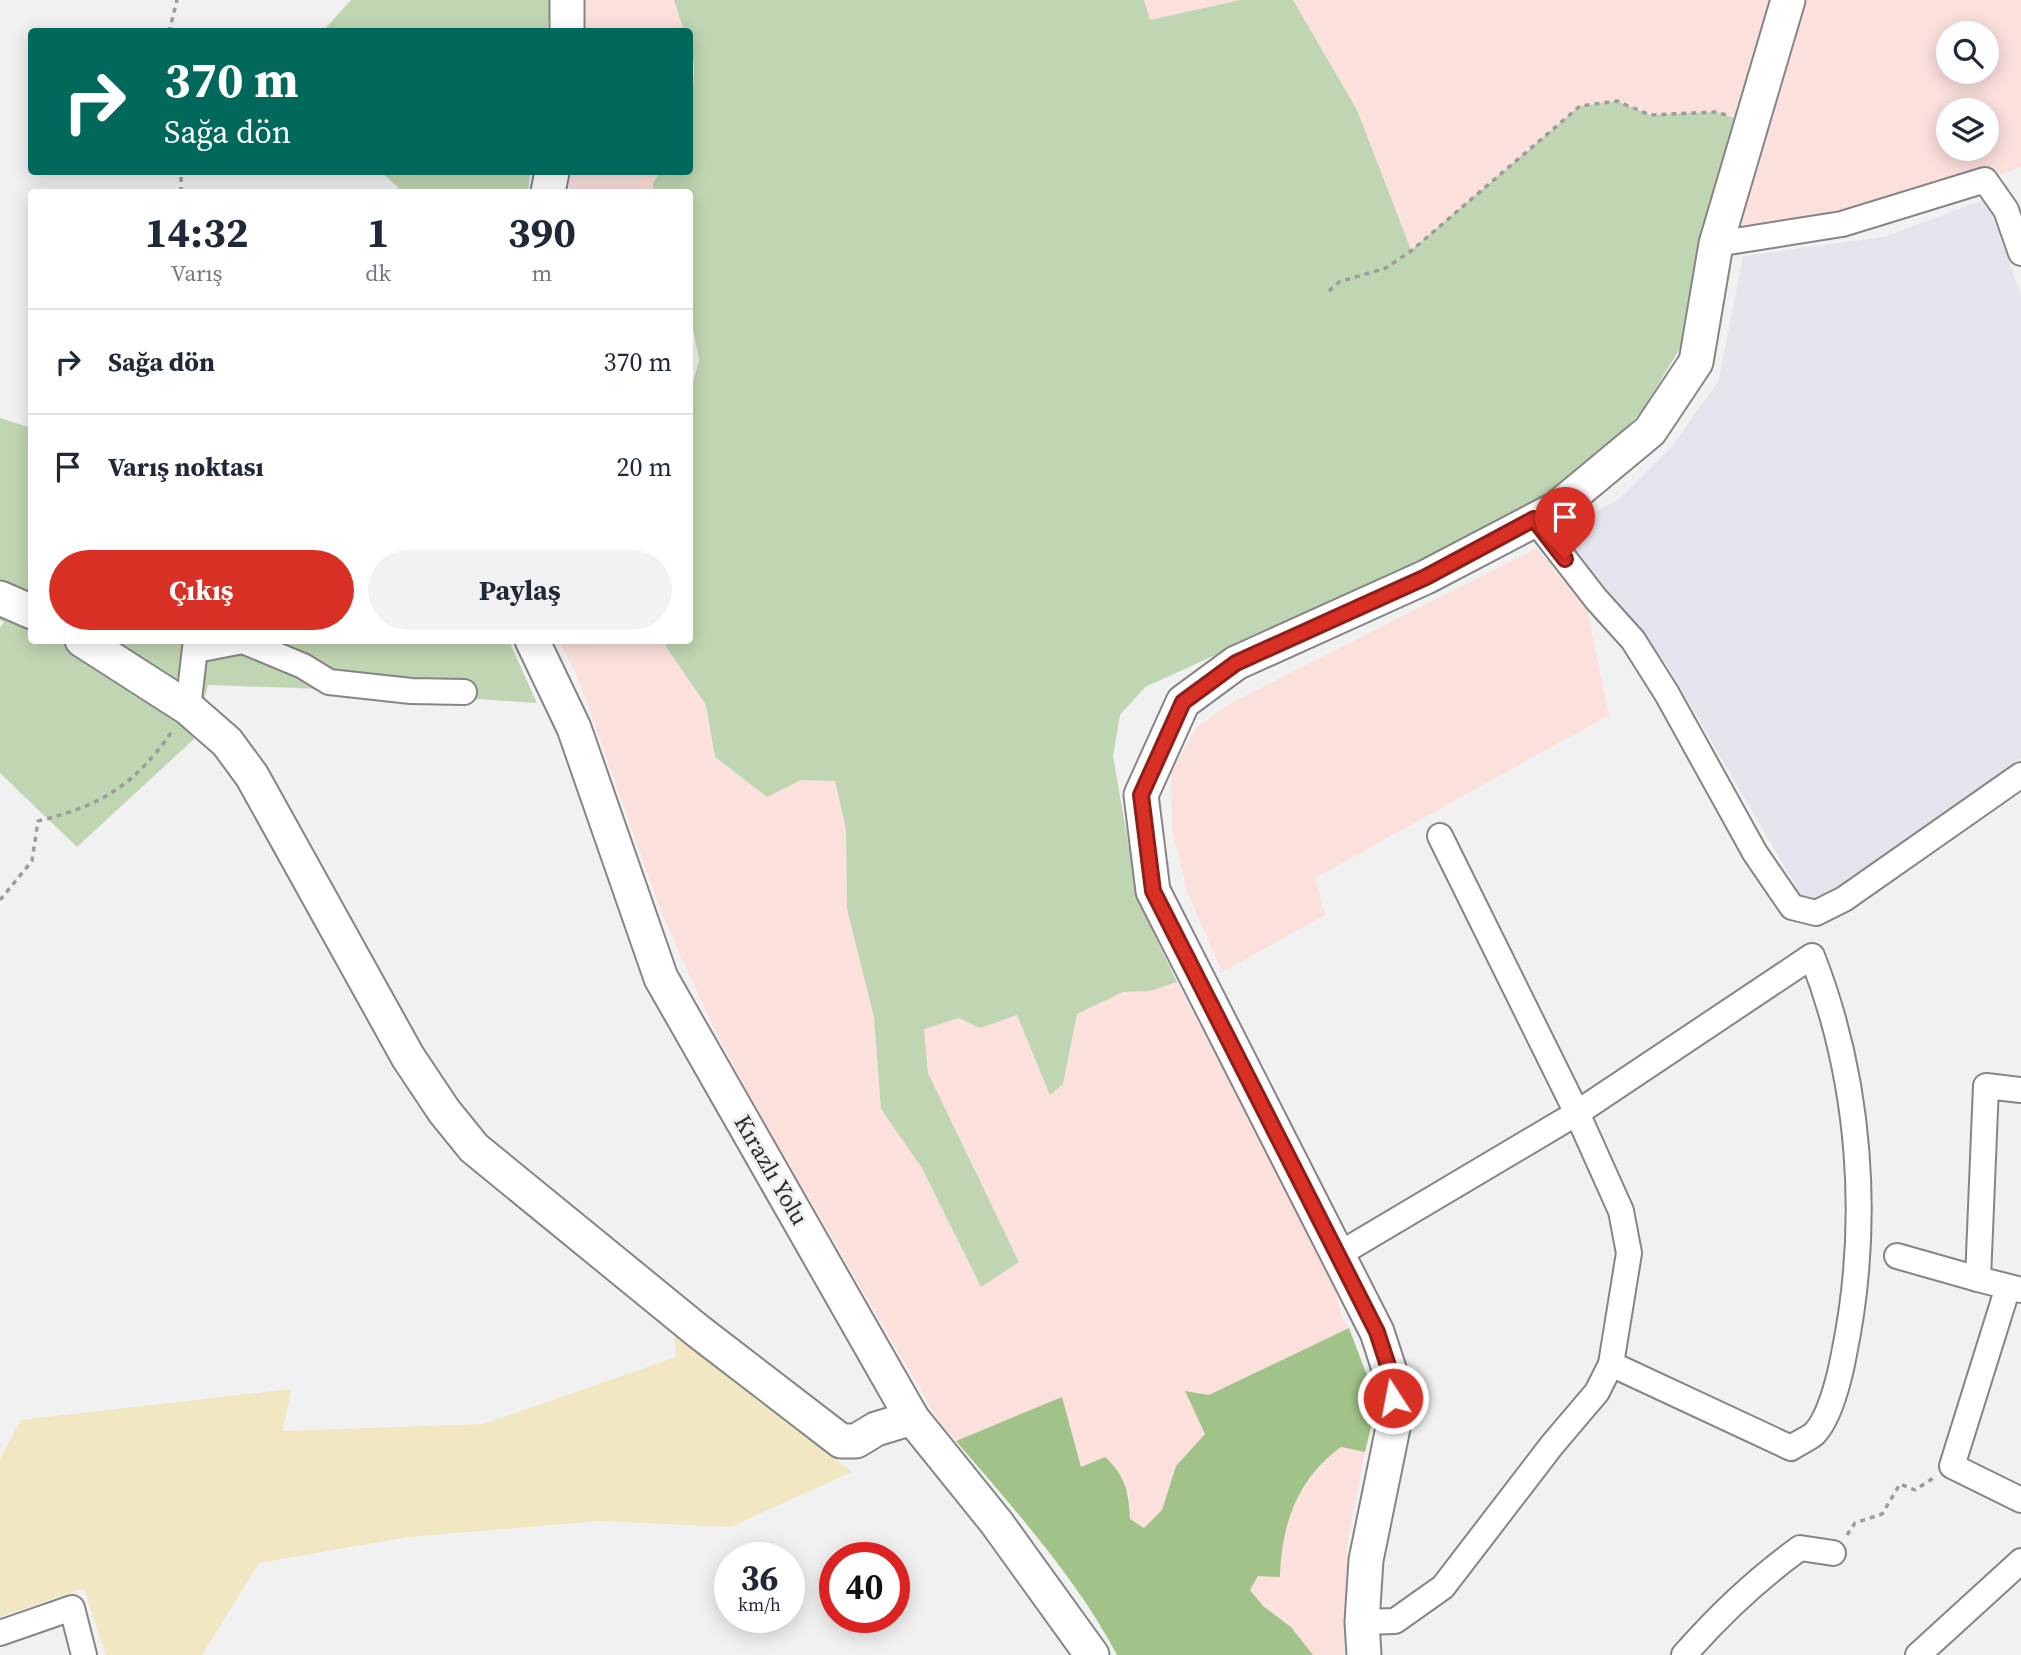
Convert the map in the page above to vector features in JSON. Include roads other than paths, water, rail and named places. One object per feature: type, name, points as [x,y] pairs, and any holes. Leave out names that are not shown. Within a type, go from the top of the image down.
[{"type":"street","points":[[567,0],[567,28]]},
{"type":"street","points":[[1364,1655],[1362,1622],[1366,1559],[1395,1418],[1392,1378],[1377,1332],[1336,1256],[1153,891],[1141,795],[1183,702],[1236,663],[1426,577],[1556,509],[1650,431],[1696,362],[1716,244],[1788,0]]},
{"type":"street","points":[[1716,244],[1842,224],[1985,180],[2006,210],[2021,253]]},
{"type":"street","points":[[1534,519],[1596,599],[1633,640],[1667,694],[1755,853],[1792,907],[1816,913],[1844,899],[2021,775]]},
{"type":"street","points":[[0,598],[28,610]]},
{"type":"street","points":[[88,644],[188,708],[226,742],[252,776],[408,1057],[444,1111],[474,1148],[698,1331],[841,1441],[856,1441],[876,1429],[912,1418]]},
{"type":"street","points":[[250,644],[303,666],[329,682],[411,691],[464,692]]},
{"type":"street","name":"Kırazlı Yolu","points":[[534,644],[573,728],[661,978],[912,1418],[996,1522],[1092,1655]]},
{"type":"street","points":[[188,708],[196,645]]},
{"type":"street","points":[[1362,1622],[1395,1621],[1443,1587],[1552,1445],[1597,1392],[1611,1364],[1629,1253],[1621,1211],[1577,1113],[1440,836]]},
{"type":"street","points":[[1336,1256],[1577,1113],[1812,956],[1826,992],[1842,1054],[1861,1204],[1854,1304],[1841,1370],[1838,1384],[1815,1433],[1791,1448],[1611,1364]]},
{"type":"street","points":[[1978,1279],[1986,1086],[2021,1090]]},
{"type":"street","points":[[1897,1256],[2014,1289],[1952,1466],[2021,1500]]},
{"type":"street","points":[[1684,1655],[1769,1570],[1800,1548],[1833,1553]]},
{"type":"street","points":[[1918,1655],[2021,1561]]},
{"type":"street","points":[[0,1633],[72,1608],[84,1655]]}]
